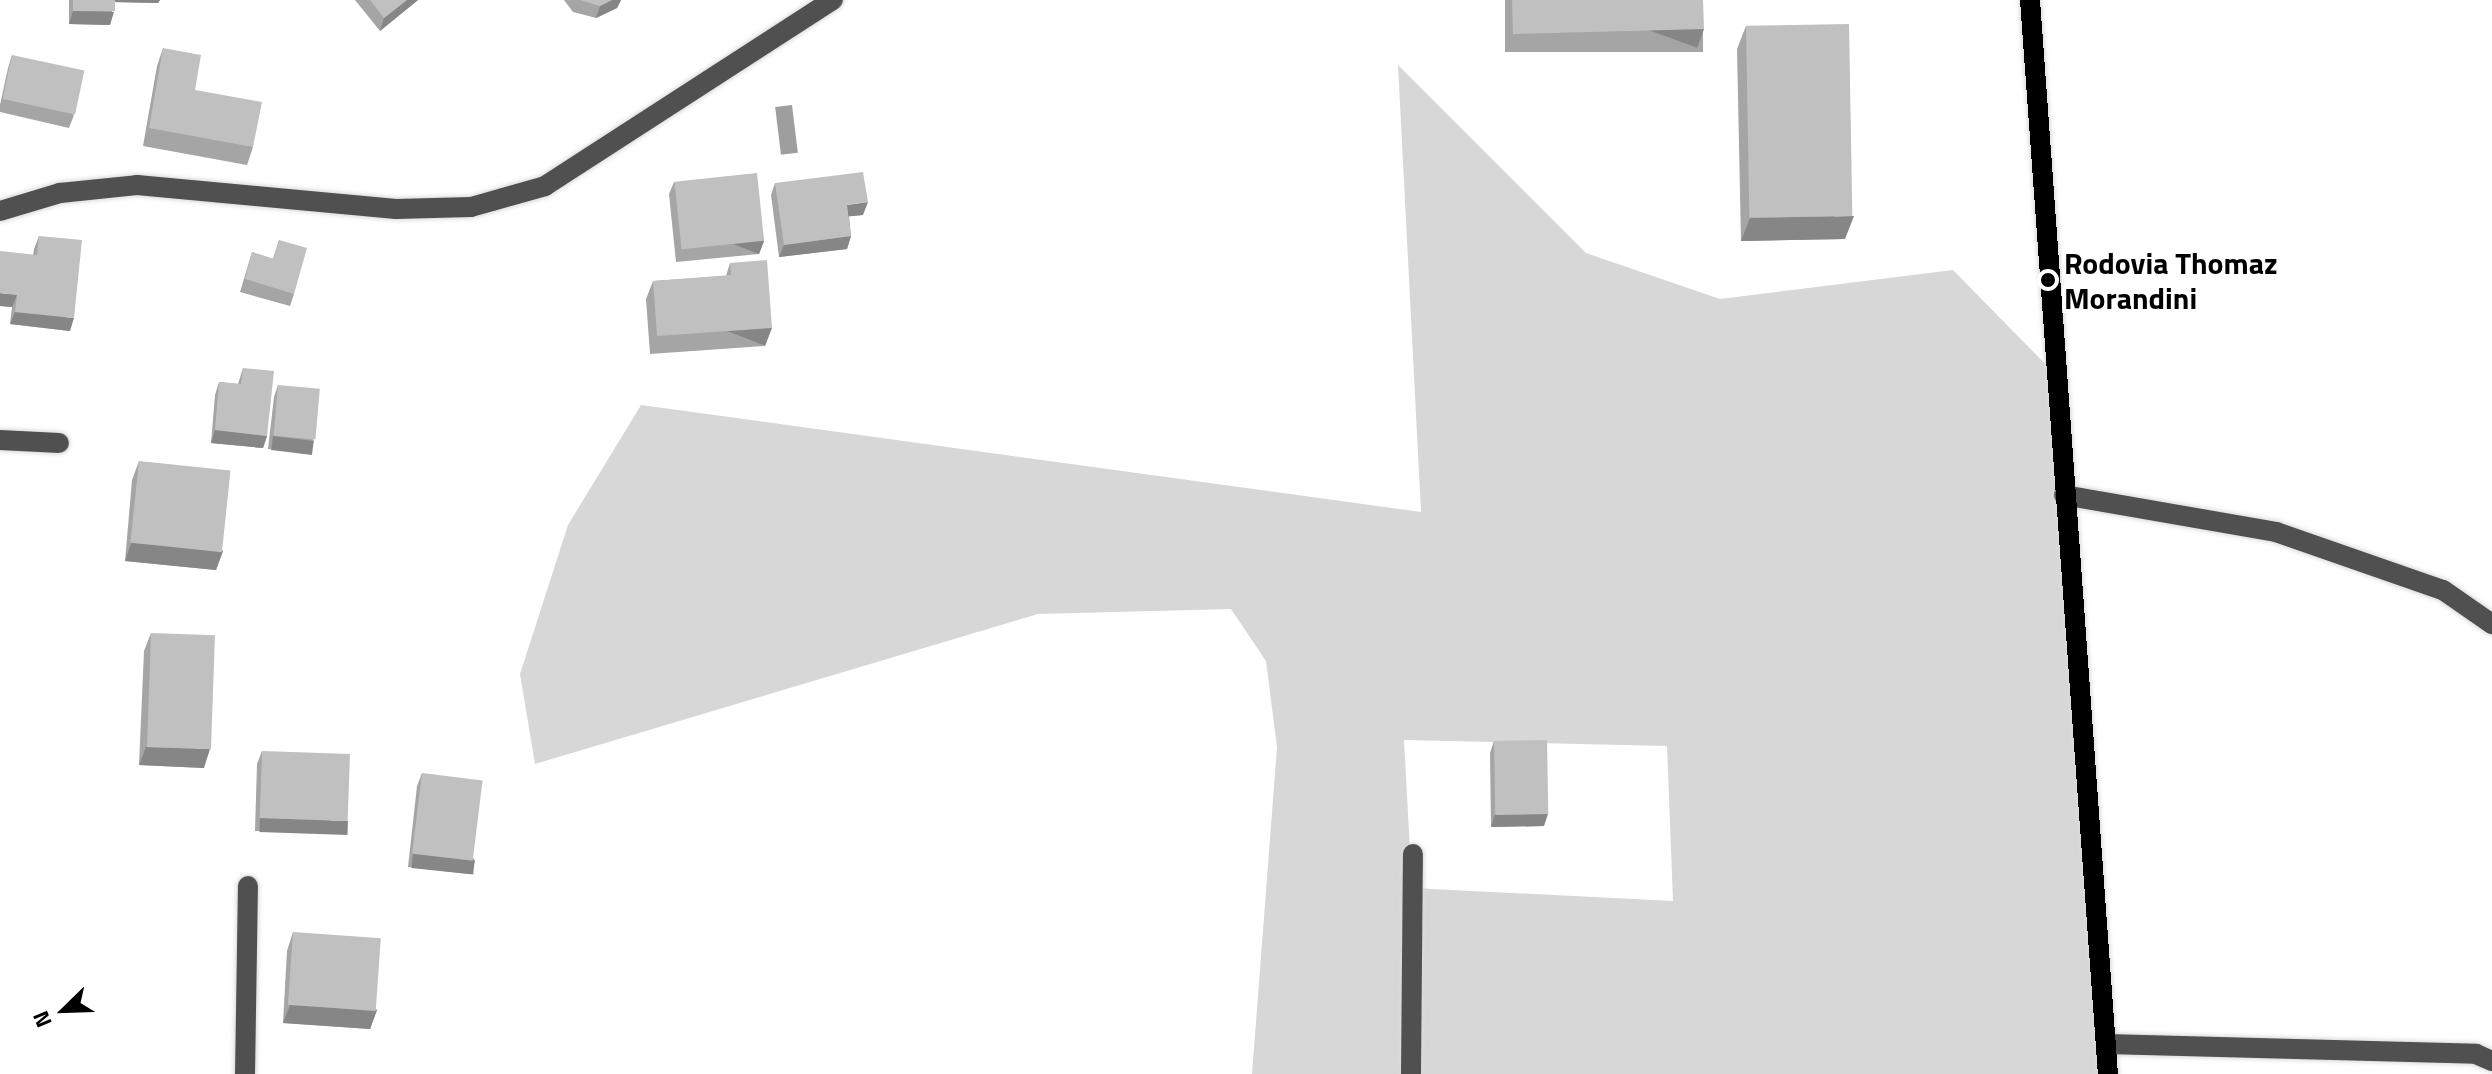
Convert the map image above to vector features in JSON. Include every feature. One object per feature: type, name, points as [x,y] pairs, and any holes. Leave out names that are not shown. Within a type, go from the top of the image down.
[{"type":"main road","points":[[2030,0],[2108,1074]]},
{"type":"street","points":[[0,211],[60,193],[137,185],[396,209],[471,207],[545,186],[833,0]]},
{"type":"street","points":[[0,440],[59,443]]},
{"type":"street","points":[[2064,495],[2276,532],[2443,590],[2492,624]]},
{"type":"street","points":[[1411,1074],[1413,854]]},
{"type":"street","points":[[245,1074],[248,886]]},
{"type":"street","points":[[2106,1044],[2476,1054],[2492,1061]]},
{"type":"shaded area","points":[[1398,65],[1586,253],[1720,299],[1953,270],[2056,375],[2108,1074],[1252,1074],[1277,747],[1266,661],[1231,609],[1038,614],[535,764],[520,674],[568,525],[641,405],[1421,512]],"holes":[[[1404,740],[1667,746],[1673,901],[1412,888]]]},
{"type":"shaded area","points":[[792,105],[798,153],[781,155],[775,107]]},
{"type":"building","points":[[73,0],[115,0],[115,11],[73,11]]},
{"type":"building","points":[[370,0],[407,0],[384,18]]},
{"type":"building","points":[[580,0],[612,0],[600,6]]},
{"type":"building","points":[[1512,0],[1703,0],[1704,29],[1513,34]]},
{"type":"building","points":[[1849,24],[1852,216],[1749,218],[1746,26]]},
{"type":"building","points":[[163,48],[201,55],[195,90],[262,102],[253,147],[149,128]]},
{"type":"building","points":[[12,55],[84,70],[75,114],[3,99]]},
{"type":"building","points":[[863,172],[868,202],[847,205],[851,236],[784,245],[775,183]]},
{"type":"building","points":[[757,173],[764,241],[682,249],[674,182]]},
{"type":"building","points":[[39,236],[82,240],[74,318],[15,312],[17,295],[0,293],[0,251],[37,255]]},
{"type":"building","points":[[279,240],[307,248],[294,294],[245,279],[252,252],[274,259]]},
{"type":"building","points":[[767,260],[772,328],[657,336],[653,281],[731,275],[730,263]]},
{"type":"building","points":[[243,368],[274,371],[267,436],[215,430],[219,382],[241,384]]},
{"type":"building","points":[[278,385],[320,389],[315,439],[274,436]]},
{"type":"building","points":[[139,461],[230,471],[222,552],[130,543]]},
{"type":"building","points":[[151,633],[215,635],[211,749],[147,747]]},
{"type":"building","points":[[1547,740],[1548,814],[1495,815],[1494,741]]},
{"type":"building","points":[[262,751],[350,754],[348,821],[260,818]]},
{"type":"building","points":[[422,773],[483,780],[473,861],[412,853]]},
{"type":"building","points":[[293,932],[381,938],[376,1011],[288,1005]]},
{"type":"place","name":"Rodovia Thomaz Morandini","points":[[2048,280]]}]
